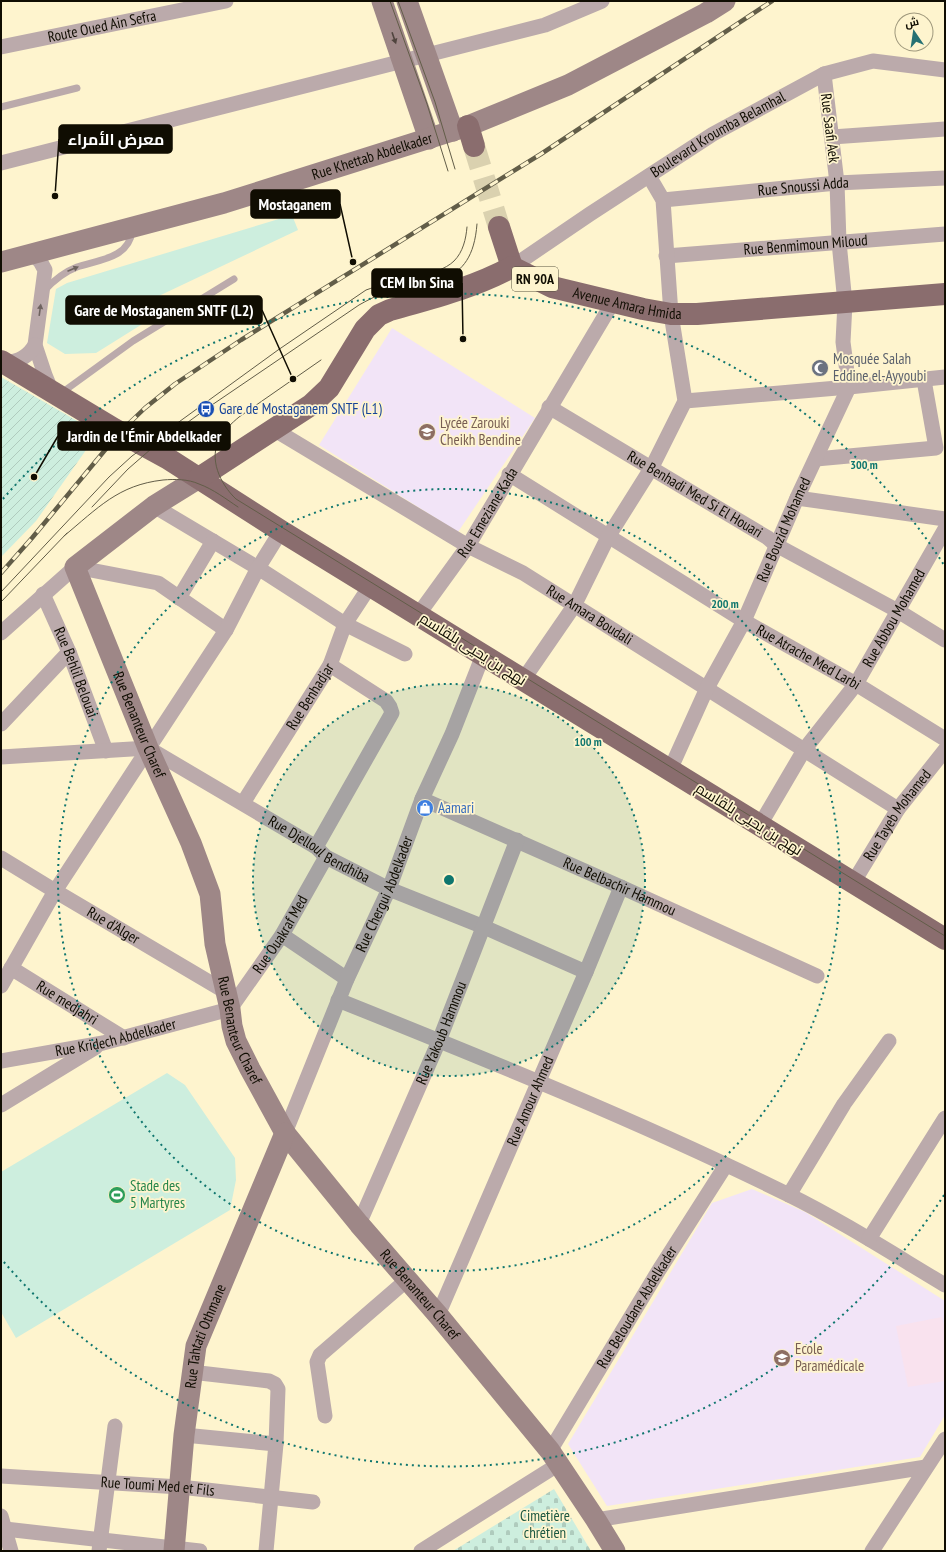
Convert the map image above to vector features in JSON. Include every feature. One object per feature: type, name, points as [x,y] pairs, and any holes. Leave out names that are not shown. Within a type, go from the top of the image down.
[{"type":"main road","points":[[382,1],[429,139]]},
{"type":"main road","points":[[407,1],[442,99],[460,128],[474,146]]},
{"type":"main road","name":"Rue Khettab Abdelkader","points":[[1,262],[224,203],[460,128],[568,85],[706,13],[725,1]]},
{"type":"main road","points":[[499,227],[512,267]]},
{"type":"main road","name":"Avenue Amara Hmida","points":[[512,267],[552,287],[643,310],[671,314],[845,303],[945,294]]},
{"type":"main road","name":"RN 90A","points":[[199,478],[275,430],[311,405],[328,388],[372,320],[390,310],[461,290],[492,278],[512,267]]},
{"type":"main road","name":"نهج بن يحيى بلقاسم","points":[[2,362],[114,429],[167,458],[281,532],[945,939]]},
{"type":"main road","points":[[75,567],[154,506],[199,478]]},
{"type":"main road","name":"Rue Benanteur Charef","points":[[75,567],[148,748],[191,843],[210,894],[216,944],[236,1041],[285,1133],[359,1224],[438,1315],[554,1458],[615,1551]]},
{"type":"main road","name":"Rue Tahtati Othmane","points":[[174,1550],[184,1435],[191,1372],[196,1346],[285,1133]]},
{"type":"street","name":"Route Oued Ain Sefra","points":[[1,48],[226,1]]},
{"type":"street","points":[[1,163],[545,25],[602,1]]},
{"type":"street","name":"Boulevard Kroumba Belamhal","points":[[512,267],[713,134],[824,74],[873,61],[945,70]]},
{"type":"street","name":"Rue Saafi Aek","points":[[824,74],[837,183],[839,242],[845,303]]},
{"type":"street","points":[[832,137],[945,129]]},
{"type":"street","points":[[524,680],[574,606],[608,538],[652,467],[685,401],[671,314],[663,200],[648,176]]},
{"type":"street","name":"Rue Snoussi Adda","points":[[663,200],[837,183],[945,178]]},
{"type":"street","name":"Rue Benmimoun Miloud","points":[[666,256],[945,234]]},
{"type":"street","points":[[45,275],[58,255],[70,244]]},
{"type":"street","points":[[2,362],[11,363],[18,361],[31,352],[35,345],[45,275],[43,265],[40,260],[32,254]]},
{"type":"street","name":"Rue Emeziane Kada","points":[[418,615],[468,546],[509,474],[613,302]]},
{"type":"street","points":[[845,303],[843,342],[849,387]]},
{"type":"street","points":[[35,345],[45,375],[55,394]]},
{"type":"street","points":[[685,401],[945,377]]},
{"type":"street","points":[[816,459],[936,448],[924,380]]},
{"type":"street","name":"Rue Bouzid Mohamed","points":[[670,770],[707,688],[744,621],[797,498],[849,387]]},
{"type":"street","name":"Rue Benhadi Med Si El Houari","points":[[549,407],[652,467],[768,538],[776,545],[898,611],[945,640]]},
{"type":"street","name":"Rue Amara Boudali","points":[[275,430],[468,546],[523,573],[898,809]]},
{"type":"street","name":"Rue Atrache Med Larbi","points":[[509,474],[608,538],[744,621],[856,684],[945,739]]},
{"type":"street","points":[[797,498],[945,519]]},
{"type":"street","points":[[154,506],[258,568],[345,624],[405,654]]},
{"type":"street","name":"Rue Abbou Mohamed","points":[[760,825],[804,750],[856,684],[945,529]]},
{"type":"street","points":[[1,986],[55,892],[226,630],[258,568],[281,532]]},
{"type":"street","points":[[179,598],[213,541]]},
{"type":"street","points":[[1,633],[75,567],[158,583],[226,630]]},
{"type":"street","name":"Rue Benhadjar","points":[[242,803],[330,665],[345,624],[370,586]]},
{"type":"street","name":"Rue Behlil Belouai","points":[[43,594],[69,652],[106,751]]},
{"type":"street","points":[[1,724],[69,652]]},
{"type":"street","name":"Rue Chergui Abdelkader","points":[[285,1133],[338,1000],[389,889],[422,799],[452,734],[483,655]]},
{"type":"street","name":"Rue Ouakraf Med","points":[[228,1000],[282,935],[321,852],[392,713],[386,701],[330,665]]},
{"type":"street","points":[[1,757],[148,748]]},
{"type":"street","name":"Rue Djelloul Bendhiba","points":[[148,748],[242,803],[321,852],[389,889],[484,927],[586,972]]},
{"type":"street","name":"Rue Tayeb Mohamed","points":[[853,883],[898,809],[945,750]]},
{"type":"street","name":"Rue Belbachir Hammou","points":[[422,799],[621,886],[817,976]]},
{"type":"street","name":"Rue Yakoub Hammou","points":[[359,1224],[439,1041],[517,840]]},
{"type":"street","name":"Rue d'Alger","points":[[1,858],[228,1000]]},
{"type":"street","name":"Rue Amour Ahmed","points":[[438,1315],[586,972],[621,886]]},
{"type":"street","points":[[282,935],[347,979]]},
{"type":"street","name":"Rue medjahri","points":[[11,968],[124,1038]]},
{"type":"street","name":"Rue Kridech Abdelkader","points":[[1,1061],[124,1038],[228,1000]]},
{"type":"street","points":[[338,1000],[644,1126],[789,1195],[869,1239],[945,1285]]},
{"type":"street","points":[[789,1195],[844,1104],[889,1041]]},
{"type":"street","points":[[1,1105],[103,1043]]},
{"type":"street","points":[[869,1239],[940,1134],[945,1118]]},
{"type":"street","name":"Rue Beloudane Abdelkader","points":[[420,1551],[554,1458],[659,1270],[726,1165]]},
{"type":"street","points":[[325,1416],[317,1362],[320,1355],[408,1279]]},
{"type":"street","points":[[191,1372],[269,1381],[275,1384],[278,1389],[276,1444],[266,1551]]},
{"type":"street","points":[[100,1545],[115,1426]]},
{"type":"street","points":[[184,1435],[276,1444]]},
{"type":"street","points":[[872,1551],[945,1439]]},
{"type":"street","points":[[596,1520],[926,1467]]},
{"type":"street","name":"Rue Toumi Med et Fils","points":[[1,1476],[108,1484],[180,1487],[271,1499],[313,1502]]},
{"type":"street","points":[[2,1525],[100,1545],[200,1551]]},
{"type":"street","points":[[2,1525],[11,1551]]},
{"type":"lane","points":[[1,107],[77,88]]},
{"type":"lane","points":[[43,292],[50,284],[67,272],[77,267],[109,258],[119,252],[128,241],[132,228]]},
{"type":"lane","points":[[55,394],[133,341],[234,279]]},
{"type":"shaded area","name":"Lycée Zarouki Cheikh Bendine","points":[[392,328],[535,418],[458,532],[319,445]]},
{"type":"shaded area","name":"Ecole Paramédicale","points":[[752,1189],[805,1212],[945,1301],[945,1415],[920,1457],[607,1506],[568,1444],[712,1203]]},
{"type":"shaded area","points":[[942,1317],[945,1330],[945,1381],[908,1387],[896,1326]]},
{"type":"green space","points":[[292,215],[298,230],[144,303],[152,318],[96,353],[65,354],[47,343],[56,289],[67,283]]},
{"type":"green space","points":[[1,377],[98,433],[36,521],[1,557]]},
{"type":"green space","name":"Stade des 5 Martyres","points":[[167,1073],[185,1085],[235,1158],[236,1180],[230,1210],[16,1338],[1,1312],[1,1172]]},
{"type":"green space","name":"Cimetière chrétien","points":[[554,1489],[591,1551],[453,1551]]},
{"type":"tunnel","points":[[474,146],[499,227]]},
{"type":"tram line","points":[[390,1],[427,104],[448,171]]},
{"type":"tram line","points":[[398,1],[435,102],[455,169]]},
{"type":"tram line","points":[[92,507],[128,469],[151,449],[206,409],[359,305],[381,294],[431,283],[445,278],[457,271],[467,261],[473,245],[477,224]]},
{"type":"tram line","points":[[1,592],[109,477],[132,456],[278,350],[366,290],[425,275],[447,266],[460,254],[465,241],[467,227]]},
{"type":"tram line","points":[[321,360],[239,417],[222,435],[215,454],[216,462],[225,486],[236,499],[945,936]]},
{"type":"tram line","points":[[64,536],[109,499],[133,487],[163,480],[195,482],[214,491],[238,507]]},
{"type":"tram line","points":[[1,602],[67,533]]},
{"type":"railway","points":[[1,573],[120,432],[145,408],[175,384],[241,340],[541,154],[772,1]]},
{"type":"place","name":"معرض الأمراء","points":[[55,196]]},
{"type":"place","name":"Mostaganem","points":[[353,262]]},
{"type":"place","name":"CEM Ibn Sina","points":[[463,339]]},
{"type":"place","name":"Mosquée Salah Eddine el-Ayyoubi","points":[[820,368]]},
{"type":"place","name":"Gare de Mostaganem SNTF (L2)","points":[[293,379]]},
{"type":"place","name":"Gare de Mostaganem SNTF (L1)","points":[[206,409]]},
{"type":"place","name":"Lycée Zarouki Cheikh Bendine","points":[[427,432]]},
{"type":"place","name":"Jardin de l'Émir Abdelkader","points":[[34,477]]},
{"type":"place","name":"Aamari","points":[[425,808]]},
{"type":"place","name":"Stade des 5 Martyres","points":[[117,1195]]},
{"type":"place","name":"Ecole Paramédicale","points":[[782,1358]]}]
